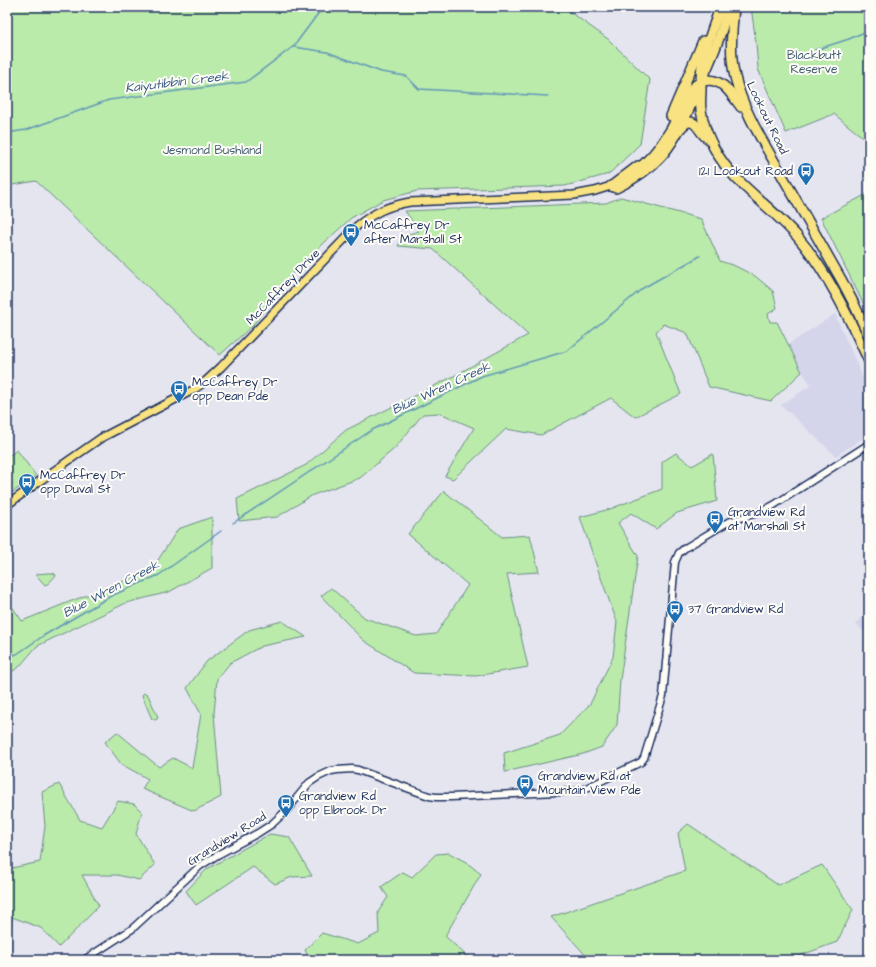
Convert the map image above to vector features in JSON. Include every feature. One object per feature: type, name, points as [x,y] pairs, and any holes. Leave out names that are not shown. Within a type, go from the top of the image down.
[{"type":"highway","name":"Lookout Road","points":[[734,7],[732,45],[734,72],[742,99],[757,131],[842,281],[869,336]]},
{"type":"highway","points":[[722,8],[705,52],[702,66],[701,109],[710,141],[720,159],[728,169],[791,230],[812,255],[822,269],[869,361]]},
{"type":"highway","points":[[611,186],[634,169],[650,153],[661,137],[676,106],[715,12],[722,8]]},
{"type":"highway","points":[[611,186],[636,171],[651,157],[670,132],[694,86],[701,82],[710,80],[722,84],[733,96],[757,131]]},
{"type":"highway","points":[[611,186],[616,188],[629,182],[647,169],[662,155],[678,132],[701,82]]},
{"type":"highway","points":[[701,109],[703,94],[707,87],[713,83],[722,84]]},
{"type":"highway","points":[[678,132],[685,124],[690,122],[701,130],[703,135],[710,141]]},
{"type":"main road","name":"McCaffrey Drive","points":[[7,505],[101,438],[193,390],[206,381],[221,368],[357,226],[370,216],[396,205],[410,202],[574,195],[595,192],[611,186]]},
{"type":"street","name":"Grandview Road","points":[[84,960],[132,929],[200,866],[272,824],[283,814],[313,779],[331,771],[344,769],[358,770],[428,796],[451,797],[577,792],[584,790],[640,762],[644,758],[663,696],[677,555],[685,548],[728,522],[774,506],[869,444]]},
{"type":"shaded area","points":[[835,314],[869,392],[869,434],[836,456],[781,405],[811,385],[786,346]]},
{"type":"shaded area","points":[[869,610],[869,636],[856,624]]},
{"type":"green space","name":"Jesmond Bushland","points":[[7,7],[563,7],[608,39],[650,80],[640,144],[609,174],[565,186],[417,191],[383,200],[351,218],[295,270],[253,325],[220,355],[36,181],[7,186]]},
{"type":"green space","name":"Blackbutt Reserve","points":[[751,7],[869,7],[869,141],[834,114],[786,133],[758,69]]},
{"type":"green space","points":[[869,193],[869,315],[821,218]]},
{"type":"green space","points":[[621,197],[701,219],[720,261],[735,266],[755,276],[773,291],[777,308],[768,314],[770,322],[777,322],[802,372],[771,401],[709,387],[687,333],[663,324],[656,332],[681,394],[635,417],[611,398],[541,435],[506,429],[453,479],[445,476],[474,428],[440,413],[423,414],[395,448],[360,478],[313,495],[277,517],[239,521],[237,499],[306,465],[346,430],[452,377],[528,335],[433,249],[398,246],[403,236],[419,231],[405,211],[606,203]]},
{"type":"green space","points":[[17,450],[36,476],[7,496],[7,457]]},
{"type":"green space","points":[[676,453],[692,466],[713,454],[717,501],[677,513],[656,529],[631,513],[618,523],[638,556],[620,680],[617,725],[602,747],[583,754],[505,772],[504,753],[560,735],[590,704],[613,657],[617,622],[580,517],[610,509],[662,489],[662,462]]},
{"type":"green space","points":[[444,491],[502,537],[530,535],[539,572],[507,574],[528,667],[476,676],[414,673],[363,640],[321,596],[331,588],[365,618],[416,636],[436,634],[468,585],[408,534]]},
{"type":"green space","points":[[212,517],[212,568],[169,592],[126,603],[37,646],[19,667],[7,675],[7,604],[9,602],[22,621],[151,571],[178,529]]},
{"type":"green space","points":[[53,573],[56,575],[49,583],[45,585],[36,575]]},
{"type":"green space","points":[[282,621],[306,637],[262,646],[230,663],[217,679],[214,714],[221,797],[194,811],[142,789],[148,779],[121,764],[105,742],[117,732],[159,767],[173,758],[192,768],[201,714],[187,688],[207,661],[249,630]]},
{"type":"green space","points":[[144,693],[148,695],[157,715],[158,718],[156,720],[152,719],[142,695]]},
{"type":"green space","points":[[59,784],[80,820],[102,827],[118,801],[134,804],[142,812],[136,834],[155,865],[139,880],[117,875],[82,875],[99,906],[59,947],[41,928],[12,917],[9,960],[7,960],[7,866],[12,868],[40,862],[45,826],[42,792]]},
{"type":"green space","points":[[688,824],[778,885],[822,865],[853,910],[837,942],[799,956],[769,960],[590,960],[551,917],[685,871],[678,833]]},
{"type":"green space","points":[[270,834],[289,837],[312,876],[292,877],[275,884],[253,867],[196,905],[186,891],[207,869]]},
{"type":"green space","points":[[449,853],[466,862],[481,874],[445,936],[471,960],[310,960],[305,950],[322,933],[358,944],[379,933],[378,912],[388,897],[381,887],[403,872],[412,877],[436,854]]},
{"type":"waterway","name":"Kaiyutibbin Creek","points":[[7,133],[26,130],[109,100],[246,82],[294,46],[323,7]]},
{"type":"waterway","points":[[815,50],[849,39],[869,30]]},
{"type":"waterway","points":[[294,47],[327,52],[381,72],[406,76],[419,89],[548,96]]},
{"type":"waterway","name":"Blue Wren Creek","points":[[233,523],[372,430],[482,376],[567,351],[643,288],[700,256]]},
{"type":"waterway","name":"Blue Wren Creek","points":[[7,657],[17,654],[43,636],[111,596],[159,575],[221,531]]},
{"type":"place","name":"121 Lookout Road","points":[[806,186]]},
{"type":"place","name":"McCaffrey Dr after Marshall St","points":[[351,247]]},
{"type":"place","name":"McCaffrey Dr opp Dean Pde","points":[[179,404]]},
{"type":"place","name":"McCaffrey Dr opp Duval St","points":[[27,497]]},
{"type":"place","name":"Grandview Rd at Marshall St","points":[[715,534]]},
{"type":"place","name":"37 Grandview Rd","points":[[675,624]]},
{"type":"place","name":"Grandview Rd at Mountain View Pde","points":[[525,798]]},
{"type":"place","name":"Grandview Rd opp Elbrook Dr","points":[[286,818]]}]
